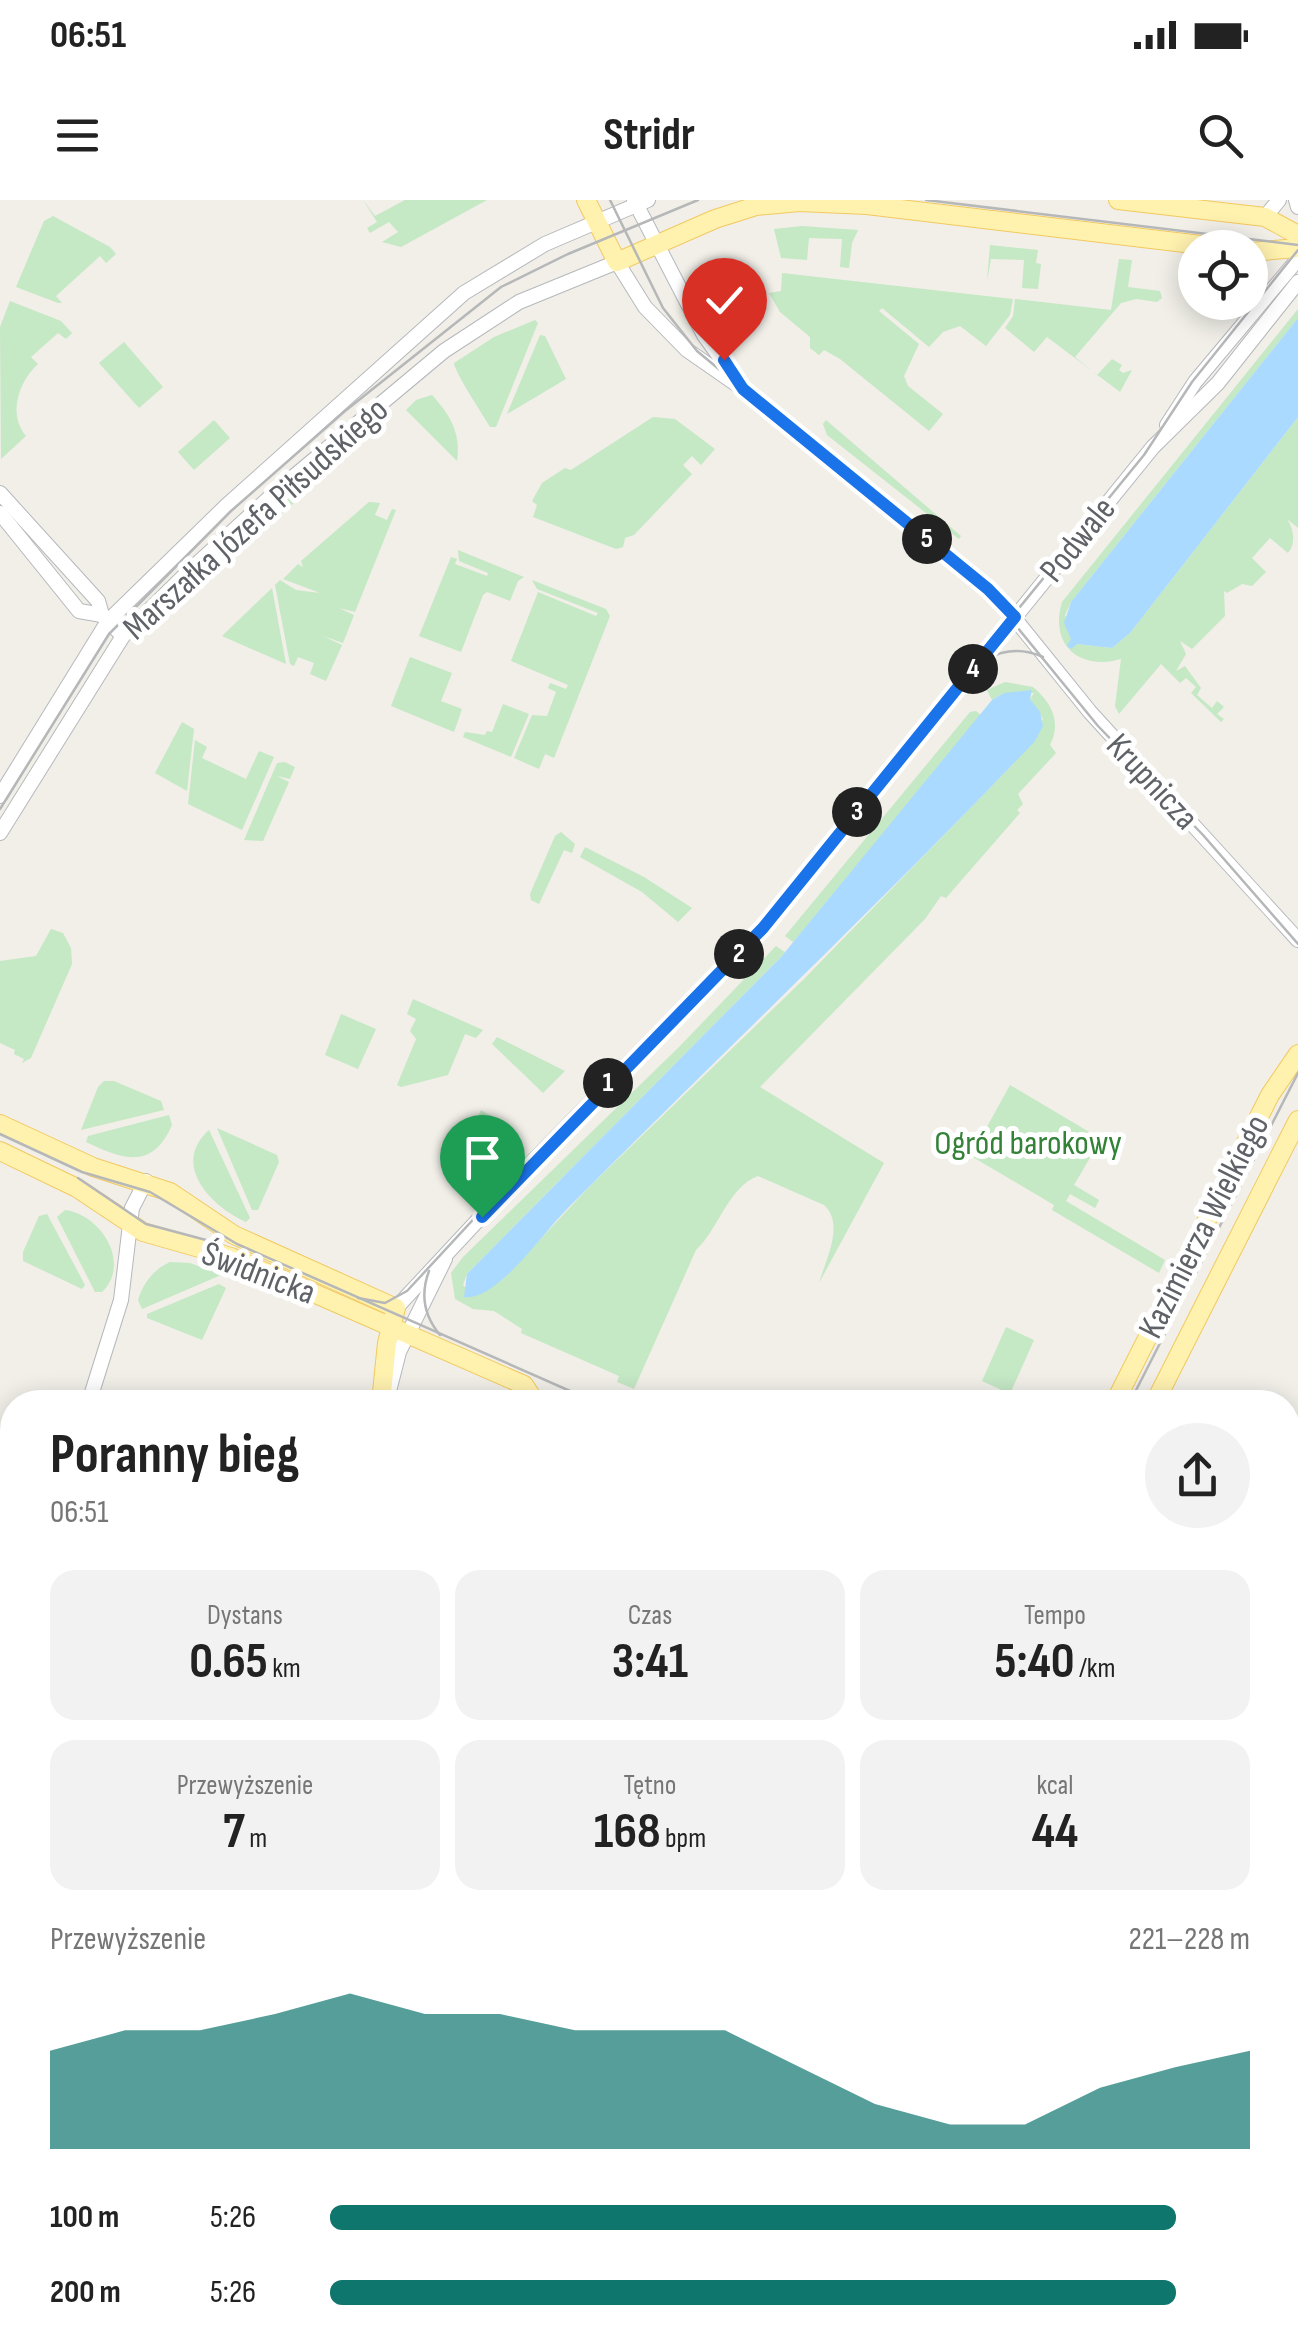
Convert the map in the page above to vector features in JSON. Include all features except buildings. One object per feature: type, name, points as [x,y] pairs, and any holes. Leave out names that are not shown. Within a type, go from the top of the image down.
[{"type":"main road","points":[[586,200],[617,262],[715,219],[777,203],[819,201],[949,208],[1178,241]]},
{"type":"main road","points":[[1118,200],[1264,217],[1298,235]]},
{"type":"main road","points":[[1268,250],[1298,248]]},
{"type":"main road","name":"Kazimierza Wielkiego","points":[[1121,1390],[1264,1108],[1298,1054]]},
{"type":"main road","name":"Kazimierza Wielkiego","points":[[1161,1390],[1298,1120]]},
{"type":"main road","name":"Świdnicka","points":[[0,1124],[93,1168],[146,1181],[170,1192],[234,1235],[527,1390]]},
{"type":"main road","name":"Świdnicka","points":[[0,1150],[77,1188],[128,1224],[162,1240],[231,1256],[398,1323]]},
{"type":"main road","name":"Podwale","points":[[386,1390],[398,1323]]},
{"type":"street","points":[[1264,217],[1279,200]]},
{"type":"street","points":[[594,220],[639,201],[704,335],[743,389]]},
{"type":"street","name":"Marszałka Józefa Piłsudskiego","points":[[0,796],[105,618],[468,290],[594,220]]},
{"type":"street","name":"Podwale","points":[[398,1323],[445,1258],[535,1158],[763,928],[1153,446],[1195,382],[1298,259]]},
{"type":"street","points":[[617,262],[664,328],[710,370],[743,389]]},
{"type":"street","name":"Marszałka Józefa Piłsudskiego","points":[[0,833],[122,636],[280,488],[427,366],[519,302],[617,262]]},
{"type":"street","name":"Podwale","points":[[1153,446],[1218,384],[1298,282]]},
{"type":"street","name":"Krupnicza","points":[[743,389],[988,589],[1090,712],[1298,940]]},
{"type":"street","points":[[0,493],[98,602],[105,618],[122,636]]},
{"type":"street","points":[[0,513],[82,614],[105,618]]},
{"type":"street","points":[[93,1390],[121,1300],[128,1224],[146,1181]]},
{"type":"street","name":"Podwale","points":[[398,1323],[426,1273],[445,1258]]},
{"type":"green space","points":[[363,200],[375,216],[405,200],[487,200],[401,247],[382,242],[398,232],[389,222],[370,233],[367,228],[377,222]]},
{"type":"green space","points":[[53,216],[116,254],[106,263],[100,256],[56,296],[62,303],[16,287],[44,221]]},
{"type":"green space","points":[[802,226],[858,230],[849,268],[840,267],[842,239],[809,238],[807,260],[781,258],[774,229]]},
{"type":"green space","points":[[990,245],[1038,250],[1038,289],[1022,288],[1024,260],[991,259],[987,281]]},
{"type":"green space","points":[[1119,259],[1132,260],[1128,287],[1160,291],[1162,298],[1157,302],[1136,299],[1121,303],[1075,357],[1092,371],[1047,337],[1034,352],[1005,328],[1013,316],[1015,299],[1111,310]]},
{"type":"green space","points":[[782,273],[1013,299],[1010,315],[986,346],[960,326],[943,332],[929,347],[882,308],[879,311],[919,344],[904,376],[908,386],[943,414],[929,431],[840,359],[824,350],[819,355],[810,348],[810,337],[780,312],[769,293],[781,291]]},
{"type":"green space","points":[[10,301],[61,321],[72,333],[66,339],[58,333],[31,357],[38,364],[25,380],[17,409],[26,436],[1,459],[0,327]]},
{"type":"green space","points":[[1298,309],[1298,318],[1071,602],[1065,615],[1077,644],[1112,648],[1130,633],[1298,417],[1298,528],[1287,519],[1293,536],[1291,549],[1288,553],[1270,538],[1252,558],[1266,572],[1252,586],[1242,584],[1224,591],[1225,616],[1192,649],[1180,641],[1186,654],[1176,671],[1185,666],[1201,688],[1197,695],[1212,708],[1217,701],[1224,707],[1217,714],[1224,719],[1221,722],[1191,693],[1196,687],[1186,678],[1180,683],[1161,664],[1119,714],[1115,706],[1121,659],[1093,661],[1071,651],[1060,631],[1062,602]]},
{"type":"green space","points":[[535,320],[538,323],[496,427],[490,427],[454,363],[494,337]]},
{"type":"green space","points":[[540,335],[545,336],[566,379],[507,414]]},
{"type":"green space","points":[[124,342],[163,387],[139,408],[99,363]]},
{"type":"green space","points":[[1112,359],[1122,365],[1119,370],[1123,373],[1132,370],[1120,392],[1097,375]]},
{"type":"green space","points":[[432,395],[453,425],[457,461],[406,410],[416,400]]},
{"type":"green space","points":[[381,410],[387,417],[183,605],[167,611],[162,608]]},
{"type":"green space","points":[[653,417],[675,419],[715,449],[701,465],[692,456],[683,465],[692,474],[634,535],[625,538],[623,547],[616,549],[533,517],[537,505],[532,501],[542,483],[565,468],[571,470]]},
{"type":"green space","points":[[214,420],[230,438],[194,470],[178,452]]},
{"type":"green space","points":[[826,420],[961,536],[959,539],[827,435],[823,424]]},
{"type":"green space","points":[[369,502],[380,503],[375,515],[387,520],[392,509],[396,510],[355,612],[339,608],[354,615],[343,643],[323,636],[342,645],[326,681],[310,674],[314,663],[298,657],[294,666],[290,664],[275,585],[280,580],[296,590],[320,593],[283,579],[298,564],[303,567],[301,561]]},
{"type":"green space","points":[[458,550],[524,577],[518,581],[510,601],[487,592],[483,595],[461,652],[419,636],[451,557],[457,559],[455,564],[487,576],[488,573],[459,561]]},
{"type":"green space","points":[[532,580],[606,609],[610,616],[554,758],[545,754],[539,769],[514,758],[532,715],[547,716],[556,692],[548,688],[550,683],[566,689],[568,685],[511,661],[538,592],[596,616],[598,613],[537,589]]},
{"type":"green space","points":[[272,588],[286,664],[222,636]]},
{"type":"green space","points":[[410,657],[452,673],[441,701],[462,709],[454,732],[391,706]]},
{"type":"green space","points":[[1005,682],[1033,687],[1045,699],[1055,720],[1050,745],[1056,753],[1018,794],[1023,804],[1017,810],[1020,813],[946,898],[941,896],[925,919],[760,1087],[884,1163],[819,1283],[832,1242],[830,1213],[824,1205],[758,1176],[739,1189],[696,1250],[634,1389],[617,1382],[619,1376],[521,1333],[522,1329],[494,1311],[473,1309],[455,1299],[451,1273],[463,1257],[679,1047],[776,946],[785,952],[781,957],[467,1274],[463,1285],[468,1290],[464,1297],[502,1280],[592,1184],[804,979],[1013,764],[1043,719],[1030,699],[1034,693],[1004,693],[992,700],[987,690]]},
{"type":"green space","points":[[503,704],[529,714],[511,757],[463,737],[465,732],[492,732]]},
{"type":"green space","points":[[970,712],[981,715],[796,939],[793,942],[785,936]]},
{"type":"green space","points":[[182,722],[194,729],[187,791],[155,773]]},
{"type":"green space","points":[[195,740],[207,747],[202,758],[246,779],[259,751],[274,757],[242,830],[188,804]]},
{"type":"green space","points":[[277,763],[295,767],[290,779],[277,776],[289,782],[263,841],[244,840]]},
{"type":"green space","points":[[561,832],[575,844],[572,853],[564,850],[539,904],[531,900],[530,894],[555,836]]},
{"type":"green space","points":[[585,847],[644,877],[692,908],[678,922],[642,892],[580,857]]},
{"type":"green space","points":[[51,929],[63,933],[71,948],[72,964],[31,1058],[22,1063],[24,1059],[14,1054],[15,1050],[0,1043],[0,961],[36,956]]},
{"type":"green space","points":[[413,999],[483,1030],[476,1038],[465,1034],[448,1075],[401,1087],[397,1085],[416,1039],[410,1031],[416,1019],[407,1014]]},
{"type":"green space","points":[[341,1014],[376,1029],[358,1069],[325,1055]]},
{"type":"green space","points":[[497,1037],[565,1071],[543,1093],[492,1044]]},
{"type":"green space","points":[[104,1081],[114,1081],[161,1101],[164,1110],[81,1130]]},
{"type":"green space","name":"Ogród barokowy","points":[[1010,1085],[1101,1139],[1074,1185],[1099,1200],[1095,1208],[1070,1194],[1066,1201],[1165,1260],[1159,1273],[1052,1210],[1054,1205],[971,1156]]},
{"type":"green space","points":[[481,1110],[503,1124],[505,1130],[475,1162],[459,1154]]},
{"type":"green space","points":[[169,1115],[172,1125],[164,1139],[146,1155],[125,1156],[86,1142],[88,1136]]},
{"type":"green space","points":[[217,1128],[277,1155],[279,1162],[258,1210],[252,1210]]},
{"type":"green space","points":[[209,1130],[250,1218],[246,1222],[220,1206],[200,1184],[194,1157],[198,1143]]},
{"type":"green space","points":[[65,1210],[90,1220],[108,1242],[114,1268],[102,1292],[95,1292],[57,1217]]},
{"type":"green space","points":[[47,1214],[85,1285],[82,1289],[23,1261],[23,1252],[39,1216]]},
{"type":"green space","points":[[170,1262],[190,1263],[221,1275],[142,1309],[138,1300],[146,1282]]},
{"type":"green space","points":[[219,1284],[226,1288],[202,1340],[147,1318],[147,1314]]},
{"type":"green space","points":[[1006,1327],[1034,1340],[1012,1390],[1001,1390],[982,1381]]},
{"type":"water","points":[[1298,318],[1298,417],[1130,633],[1112,648],[1077,644],[1071,649],[1067,646],[1071,639],[1064,623],[1071,602]]},
{"type":"water","points":[[1032,690],[1030,699],[1040,712],[1043,726],[1035,741],[568,1208],[519,1264],[491,1288],[464,1297],[467,1274],[781,957],[992,700],[1004,693]]},
{"type":"tram line","points":[[610,200],[663,308],[697,351],[990,594],[1098,726],[1203,835],[1298,944]]},
{"type":"tram line","points":[[0,809],[109,634],[231,511],[345,411],[501,287],[568,254],[698,200]]},
{"type":"tram line","points":[[926,200],[1298,245]]},
{"type":"tram line","points":[[358,1298],[385,1303],[407,1291],[532,1156],[758,928],[1144,455],[1192,382],[1298,250]]},
{"type":"tram line","points":[[977,664],[1009,652],[1043,657]]},
{"type":"tram line","points":[[1136,1390],[1298,1073]]},
{"type":"tram line","points":[[0,1134],[82,1172],[150,1192],[237,1244],[568,1390]]},
{"type":"tram line","points":[[78,1178],[146,1224],[221,1244]]},
{"type":"tram line","points":[[429,1271],[425,1305],[440,1335]]},
{"type":"route","points":[[482,1217],[535,1158],[763,928],[1015,617],[988,589],[743,389],[724,360]]}]
